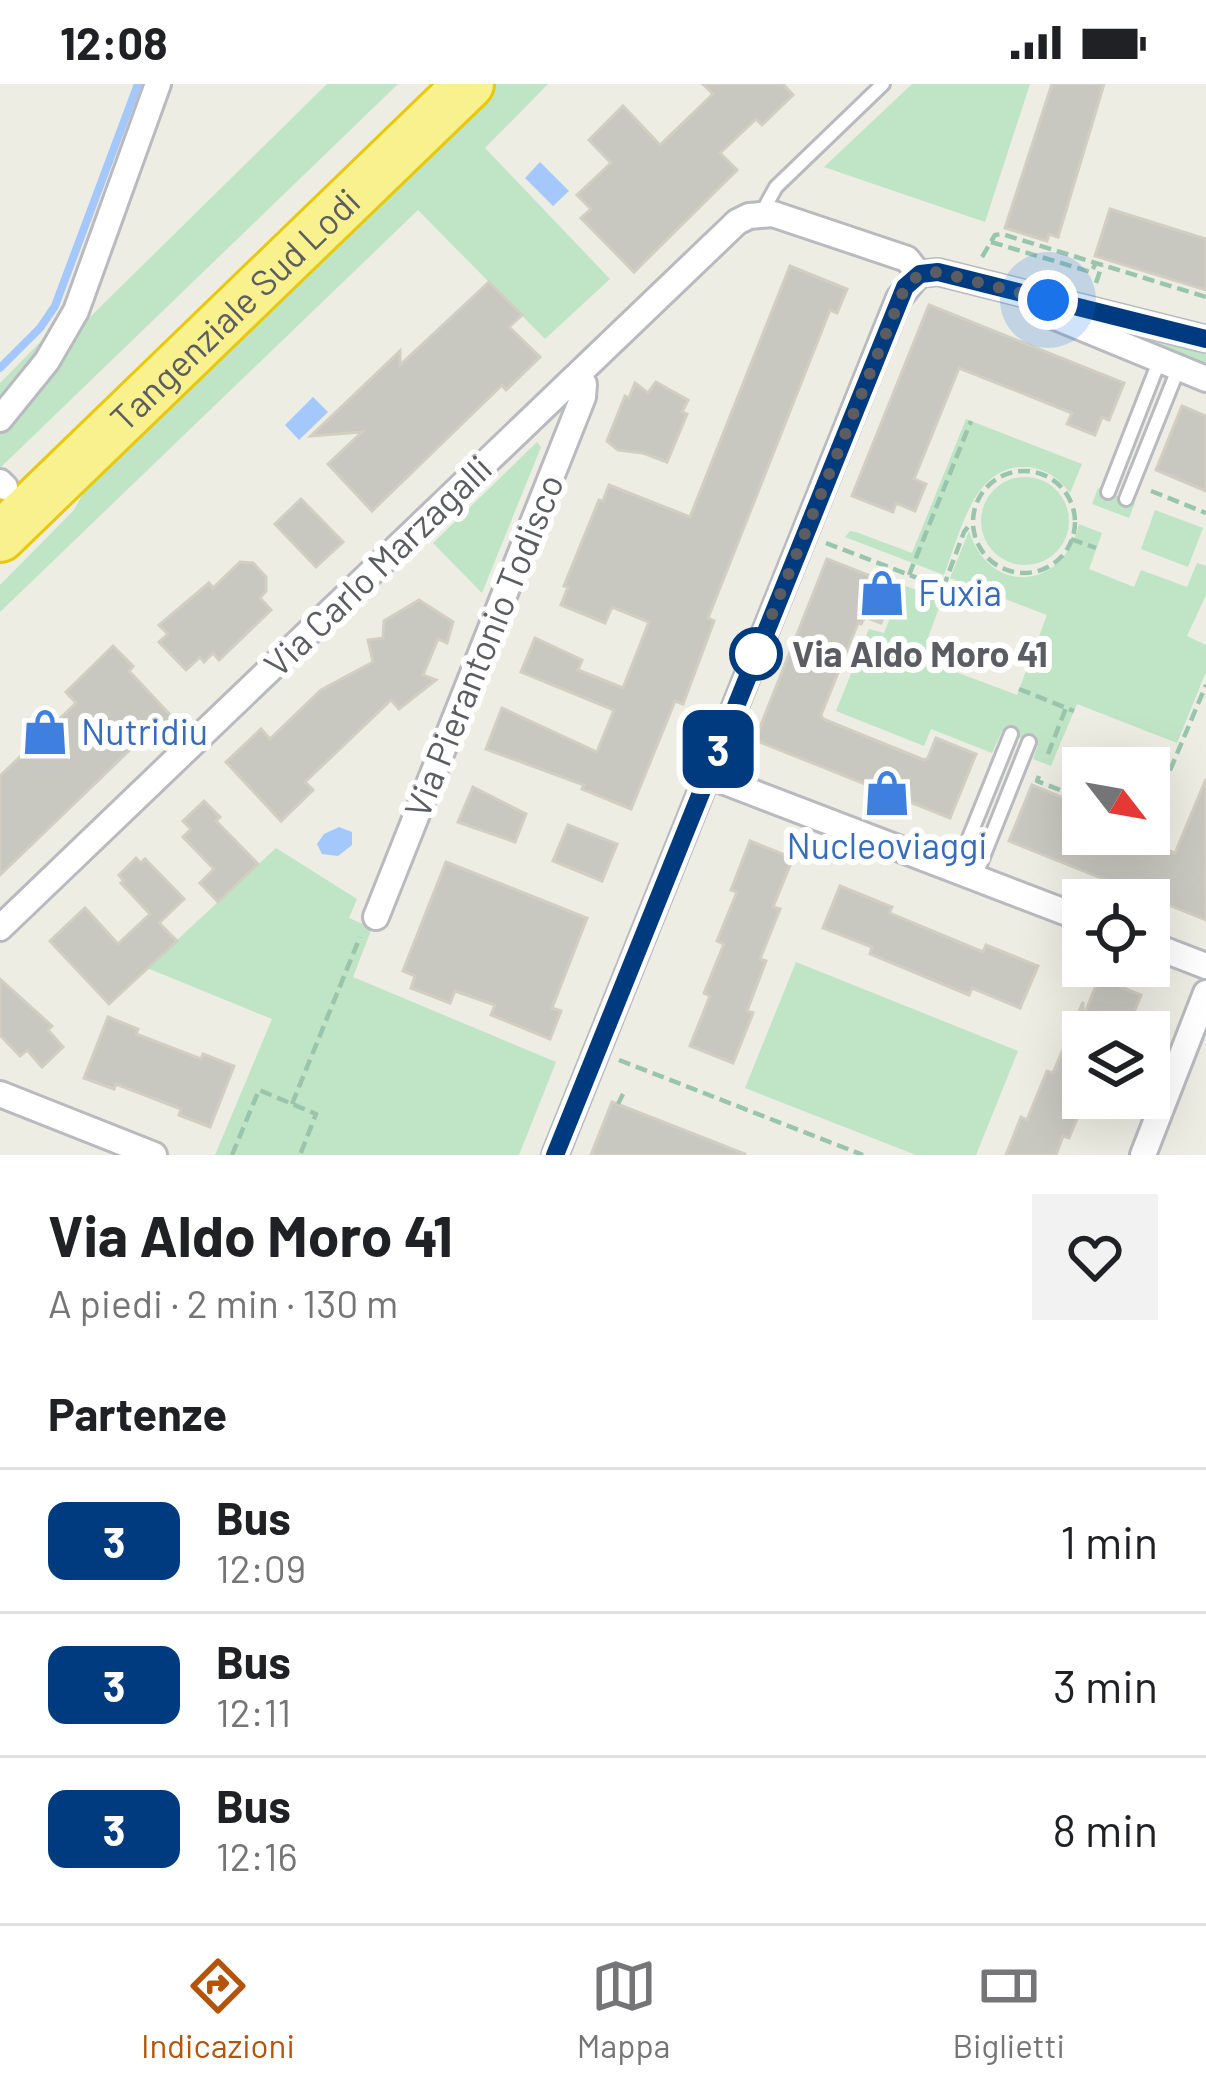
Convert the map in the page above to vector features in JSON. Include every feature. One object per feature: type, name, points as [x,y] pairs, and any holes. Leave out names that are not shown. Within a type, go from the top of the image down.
[{"type":"highway","name":"Tangenziale Sud Lodi","points":[[2,487],[424,84]]},
{"type":"highway","name":"Tangenziale Sud Lodi","points":[[0,537],[469,84]]},
{"type":"highway","points":[[0,569],[55,514],[75,464]]},
{"type":"street","points":[[0,419],[47,361],[76,310],[158,84]]},
{"type":"street","points":[[761,214],[788,218],[899,256],[920,274]]},
{"type":"street","name":"Via Carlo Marzagalli","points":[[0,928],[737,222],[761,214]]},
{"type":"street","points":[[555,1155],[898,298],[920,274],[938,272],[1206,339]]},
{"type":"street","points":[[968,281],[1206,379]]},
{"type":"street","name":"Via Pierantonio Todisco","points":[[376,917],[583,397],[584,384],[578,376]]},
{"type":"street","points":[[707,775],[1062,911]]},
{"type":"street","points":[[1170,952],[1206,966]]},
{"type":"street","points":[[1143,1155],[1206,993]]},
{"type":"street","points":[[0,1094],[154,1155]]},
{"type":"lane","points":[[761,214],[776,187],[883,84]]},
{"type":"lane","points":[[1108,492],[1169,363]]},
{"type":"lane","points":[[1126,499],[1169,363]]},
{"type":"lane","points":[[965,874],[1011,734]]},
{"type":"lane","points":[[965,874],[1029,742]]},
{"type":"path","points":[[1002,234],[1206,297]]},
{"type":"path","points":[[991,242],[1090,272],[1099,264]]},
{"type":"path","points":[[1096,283],[1099,264]]},
{"type":"path","points":[[910,575],[971,421]]},
{"type":"path","points":[[1029,471],[1059,484],[1074,514],[1071,539],[1058,560],[1043,569],[1010,571],[983,553],[973,522],[976,505],[996,478],[1029,471]]},
{"type":"path","points":[[1145,489],[1206,513]]},
{"type":"path","points":[[804,535],[944,589],[964,532],[973,522]]},
{"type":"path","points":[[1071,539],[1096,548]]},
{"type":"path","points":[[1170,773],[1206,685]]},
{"type":"path","points":[[1019,689],[1070,709],[1037,781],[1062,791]]},
{"type":"path","points":[[292,1104],[365,925],[376,917]]},
{"type":"path","points":[[596,1052],[863,1155]]},
{"type":"path","points":[[232,1155],[259,1090],[316,1114],[300,1155]]},
{"type":"path","points":[[618,1104],[622,1094]]},
{"type":"green space","points":[[327,84],[398,84],[0,468],[0,383],[57,325],[81,315],[89,318]]},
{"type":"green space","points":[[492,84],[548,84],[485,148],[610,279],[545,339],[418,210],[0,612],[0,585],[74,510],[97,467]]},
{"type":"green space","points":[[912,84],[1030,84],[985,222],[824,167]]},
{"type":"green space","points":[[1134,332],[1206,352],[1206,366],[1133,337]]},
{"type":"green space","points":[[966,419],[1082,464],[1070,493],[1055,477],[1036,468],[1005,470],[991,479],[970,507],[944,575],[845,537],[856,532],[912,553]]},
{"type":"green space","points":[[537,442],[541,447],[482,593],[433,543]]},
{"type":"green space","points":[[1025,477],[1042,480],[1056,490],[1066,504],[1066,538],[1056,552],[1042,562],[1025,565],[1008,562],[994,552],[984,538],[981,521],[984,504],[994,490],[1008,480]]},
{"type":"green space","points":[[1098,488],[1135,503],[1129,518],[1092,504]]},
{"type":"green space","points":[[1155,510],[1203,528],[1188,567],[1141,549]]},
{"type":"green space","points":[[1079,524],[1102,533],[1089,569],[1134,587],[1141,570],[1187,587],[1197,563],[1206,566],[1206,595],[1187,636],[1206,645],[1206,672],[1177,743],[1077,704],[1051,766],[1033,759],[1038,745],[1002,731],[992,753],[931,729],[924,746],[836,711],[869,629],[884,633],[903,585],[942,600],[926,643],[937,648],[932,663],[1017,695],[1047,615],[950,578],[969,531],[993,567],[1026,577],[1058,562],[1071,546]]},
{"type":"green space","points":[[276,848],[357,899],[349,918],[372,928],[353,977],[556,1062],[519,1155],[215,1155],[272,1019],[147,968]]},
{"type":"green space","points":[[796,962],[1018,1051],[976,1155],[916,1155],[745,1088]]},
{"type":"water","points":[[540,162],[569,191],[553,206],[525,178]]},
{"type":"water","points":[[313,397],[328,412],[299,440],[285,425]]},
{"type":"water","points":[[339,827],[352,832],[352,845],[338,856],[322,854],[317,844],[324,834]]},
{"type":"building","points":[[703,84],[783,84],[793,95],[762,125],[756,119],[720,153],[737,170],[634,272],[581,218],[591,209],[577,195],[611,163],[589,140],[623,106],[660,145],[713,94]]},
{"type":"building","points":[[1052,84],[1104,84],[1058,237],[1049,234],[1047,241],[1005,228]]},
{"type":"building","points":[[1110,209],[1206,239],[1206,290],[1095,256]]},
{"type":"building","points":[[790,266],[847,289],[837,313],[830,310],[708,618],[714,621],[683,704],[675,701],[631,809],[582,789],[584,785],[486,749],[502,708],[597,752],[614,710],[521,672],[535,638],[582,660],[578,670],[623,688],[649,622],[612,607],[605,623],[561,605],[568,587],[564,586],[609,485],[690,517]]},
{"type":"building","points":[[489,282],[522,315],[509,327],[540,357],[506,390],[502,385],[372,511],[328,464],[362,432],[311,436],[400,351],[400,365]]},
{"type":"building","points":[[929,305],[1124,383],[1109,420],[1102,417],[1095,435],[1067,424],[1072,413],[959,368],[914,479],[926,484],[915,511],[896,503],[893,512],[852,496]]},
{"type":"building","points":[[656,382],[688,400],[667,462],[618,450],[607,441],[635,383],[648,393]]},
{"type":"building","points":[[1182,406],[1206,416],[1206,491],[1156,470]]},
{"type":"building","points":[[301,499],[343,542],[316,567],[275,524]]},
{"type":"building","points":[[827,559],[896,586],[881,623],[865,617],[858,623],[821,715],[924,760],[936,738],[976,754],[950,818],[755,740]]},
{"type":"building","points":[[240,562],[253,563],[266,577],[266,591],[260,598],[271,610],[219,660],[213,653],[186,670],[159,642],[168,634],[159,625],[209,583],[213,588]]},
{"type":"building","points":[[419,600],[453,622],[447,643],[438,639],[423,675],[436,680],[399,709],[391,700],[305,782],[313,790],[281,821],[226,762],[261,729],[270,739],[321,690],[373,662],[368,640],[383,638],[384,621]]},
{"type":"building","points":[[113,646],[133,666],[129,671],[173,718],[141,748],[137,743],[0,875],[0,776],[76,703],[66,692]]},
{"type":"building","points":[[1206,779],[1206,920],[1170,906],[1170,879],[1104,879],[1009,841],[1032,785],[1062,797],[1062,855],[1175,853]]},
{"type":"building","points":[[473,787],[526,814],[515,842],[458,822]]},
{"type":"building","points":[[204,801],[220,817],[216,821],[258,864],[218,902],[200,883],[214,869],[183,837],[191,829],[183,821]]},
{"type":"building","points":[[568,825],[617,844],[602,881],[553,861]]},
{"type":"building","points":[[750,841],[793,858],[773,907],[780,909],[760,959],[766,961],[747,1011],[753,1013],[733,1063],[690,1046],[710,996],[704,993],[724,944],[717,941],[737,892],[731,890]]},
{"type":"building","points":[[136,858],[141,863],[145,859],[184,899],[159,923],[177,941],[109,1004],[50,941],[85,908],[118,944],[150,914],[119,875]]},
{"type":"building","points":[[446,862],[587,918],[552,1008],[561,1011],[550,1039],[491,1015],[495,1005],[455,991],[450,1003],[411,988],[415,976],[403,971]]},
{"type":"building","points":[[840,886],[892,907],[889,913],[983,952],[986,945],[1038,966],[1020,1008],[972,988],[969,995],[870,954],[872,947],[823,928]]},
{"type":"building","points":[[0,979],[52,1026],[48,1030],[63,1047],[42,1067],[27,1050],[20,1056],[0,1035]]},
{"type":"building","points":[[1095,987],[1121,987],[1141,995],[1135,1011],[1086,1011]]},
{"type":"building","points":[[108,1017],[138,1029],[136,1034],[234,1066],[210,1127],[179,1115],[181,1109],[116,1084],[114,1089],[84,1078]]},
{"type":"building","points":[[1062,1052],[1062,1119],[1077,1119],[1069,1138],[1063,1136],[1056,1155],[1006,1155],[1047,1071],[1053,1073]]},
{"type":"building","points":[[612,1102],[745,1154],[745,1155],[591,1155]]},
{"type":"waterway","points":[[0,368],[55,306],[138,84]]},
{"type":"bus line","name":"3","points":[[555,1155],[905,287],[920,274],[938,272],[1206,339]]},
{"type":"place","name":"Fuxia","points":[[882,593]]},
{"type":"place","name":"Via Aldo Moro 41","points":[[756,654]]},
{"type":"place","name":"Nutridiu","points":[[45,732]]},
{"type":"place","name":"Nucleoviaggi","points":[[887,793]]},
{"type":"route","points":[[756,654],[905,287],[920,274],[938,272],[1048,300]]}]
